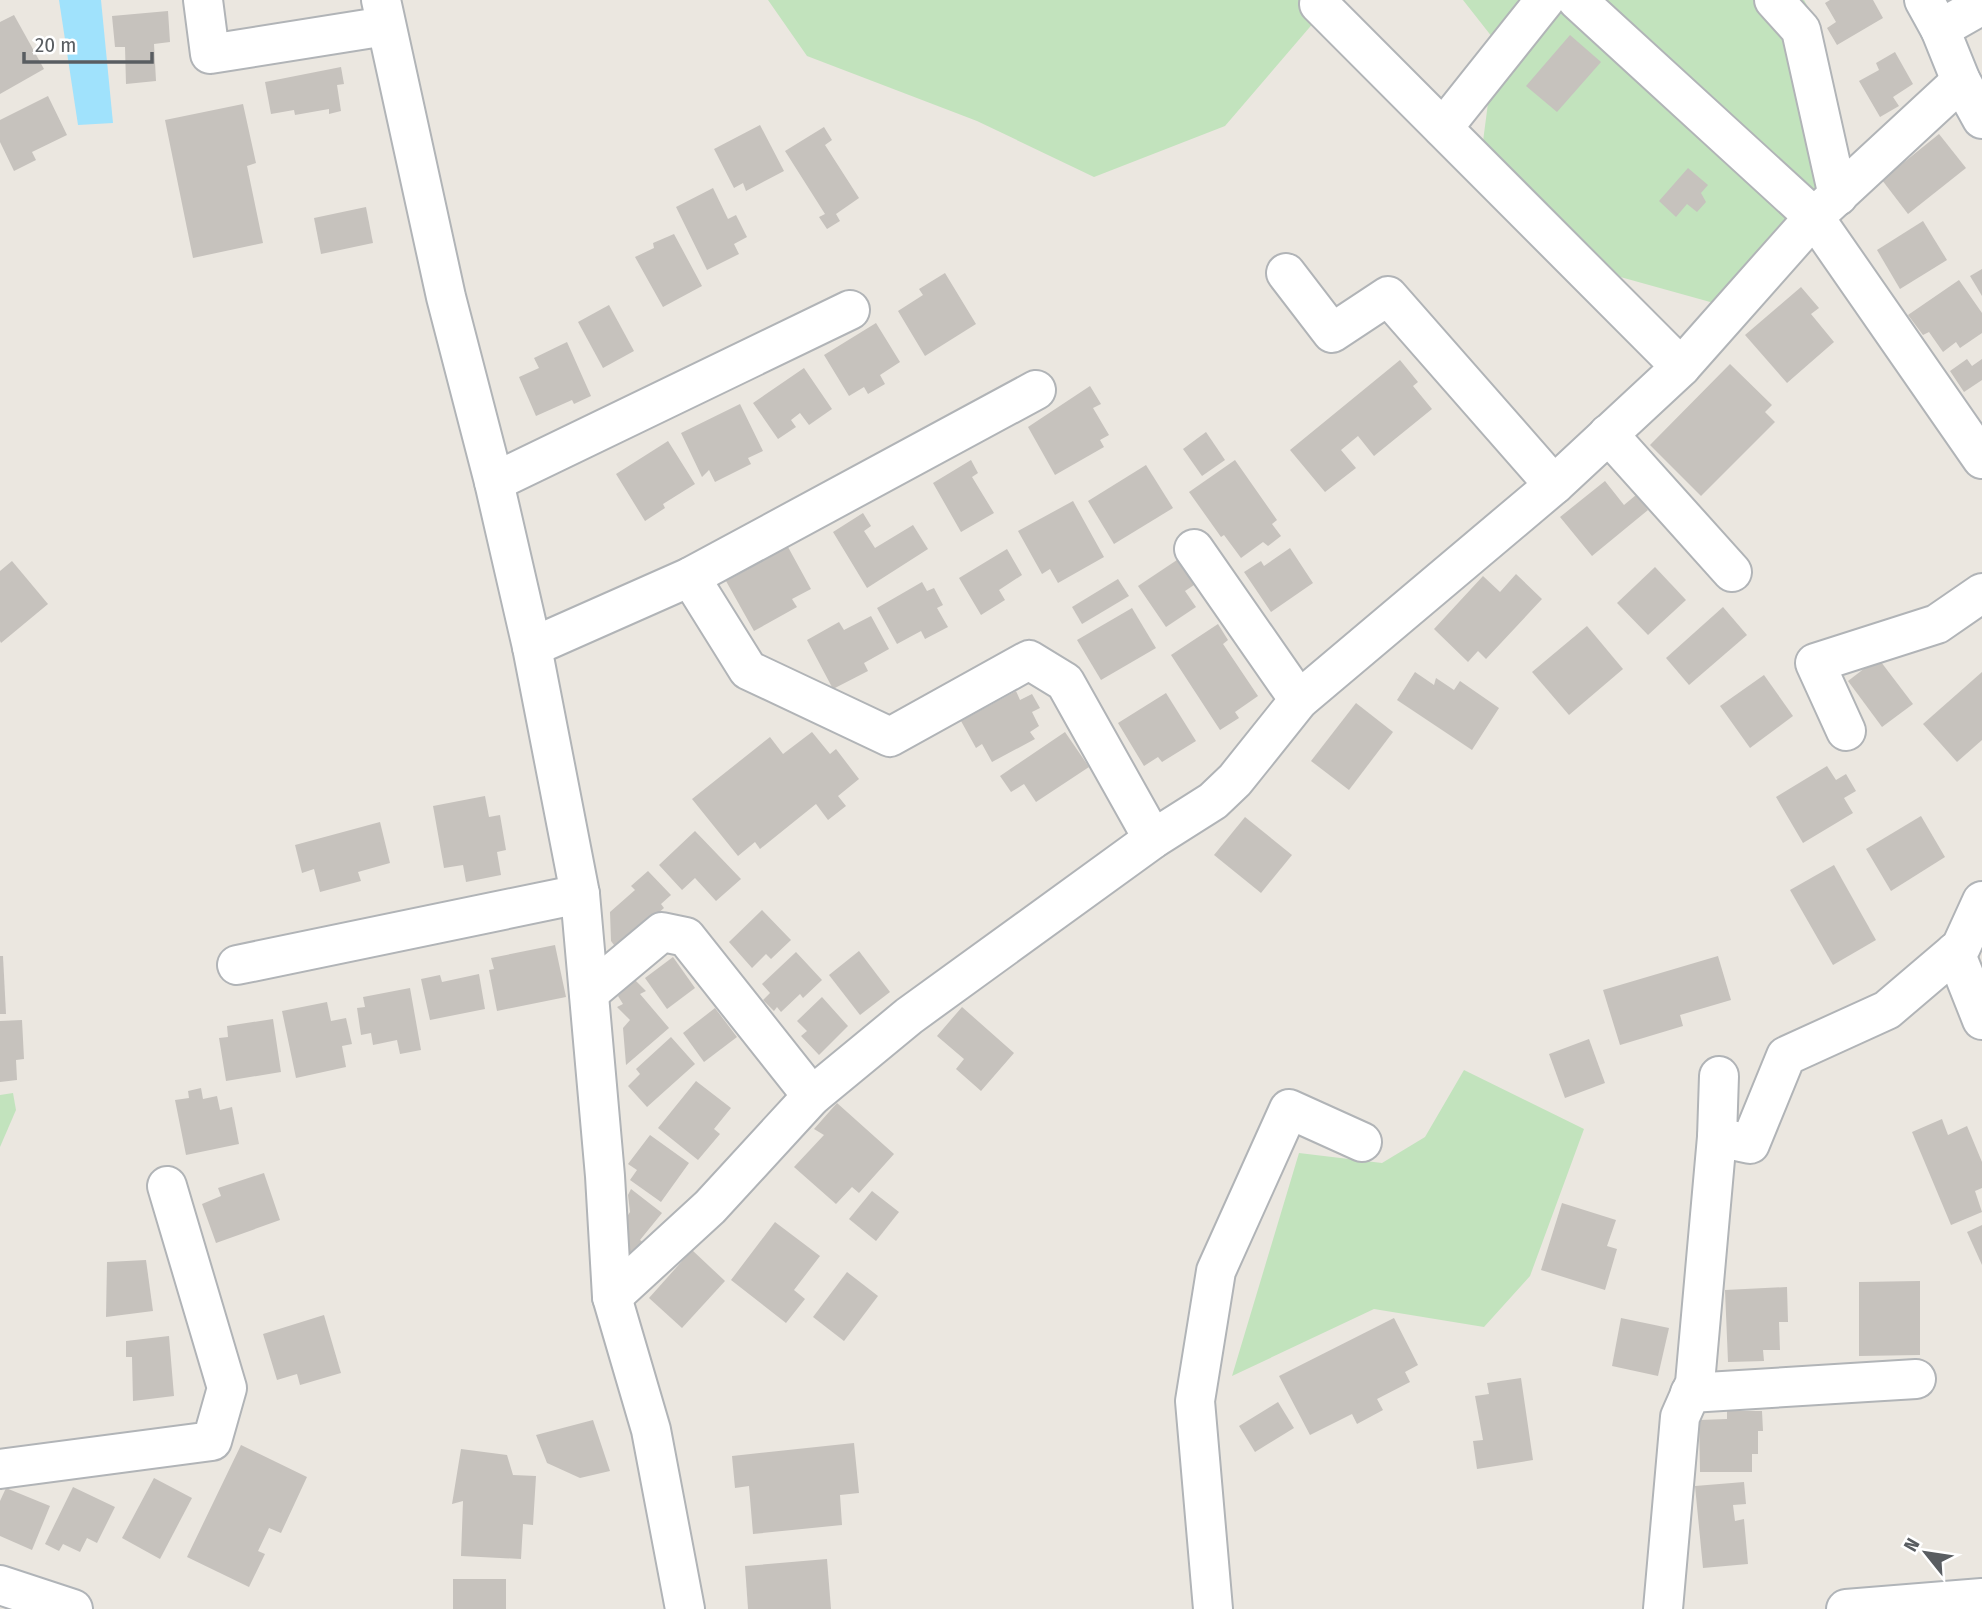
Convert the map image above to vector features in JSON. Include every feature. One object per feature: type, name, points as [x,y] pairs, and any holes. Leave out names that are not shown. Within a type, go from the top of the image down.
[{"type":"street","points":[[203,0],[209,54],[384,13],[446,297],[494,482],[532,647],[580,894],[605,1176],[611,1297],[651,1430],[685,1609]]},
{"type":"street","points":[[1322,0],[1319,4],[1681,367]]},
{"type":"street","points":[[1443,128],[1545,0]]},
{"type":"street","points":[[1577,0],[1826,206],[1982,459]]},
{"type":"street","points":[[1774,0],[1801,30],[1826,206]]},
{"type":"street","points":[[1982,5],[1932,14],[1961,81],[1982,119]]},
{"type":"street","points":[[611,1297],[710,1207],[813,1096],[909,1016],[1153,839],[1213,801],[1235,780],[1299,699],[1554,485],[1681,367],[1826,206],[1961,81]]},
{"type":"street","points":[[1286,273],[1332,333],[1388,296],[1554,485]]},
{"type":"street","points":[[494,482],[850,310]]},
{"type":"street","points":[[532,647],[690,577],[1036,390]]},
{"type":"street","points":[[1608,434],[1732,572]]},
{"type":"street","points":[[1194,549],[1299,699]]},
{"type":"street","points":[[690,577],[748,670],[890,737],[1029,660],[1065,682],[1153,839]]},
{"type":"street","points":[[1846,731],[1815,663],[1937,625],[1982,593]]},
{"type":"street","points":[[237,965],[580,894]]},
{"type":"street","points":[[1717,1137],[1750,1144],[1786,1056],[1887,1010],[1961,947],[1982,901]]},
{"type":"street","points":[[589,993],[662,932],[686,937],[813,1096]]},
{"type":"street","points":[[1955,952],[1982,1020]]},
{"type":"street","points":[[1663,1609],[1680,1417],[1695,1383],[1717,1137],[1719,1076]]},
{"type":"street","points":[[1213,1609],[1195,1401],[1216,1271],[1289,1109],[1362,1142]]},
{"type":"street","points":[[0,1469],[212,1441],[227,1388],[167,1186]]},
{"type":"street","points":[[1690,1393],[1916,1379]]},
{"type":"street","points":[[0,1585],[73,1609]]},
{"type":"street","points":[[1846,1609],[1982,1598]]},
{"type":"green space","points":[[768,0],[1333,0],[1225,126],[1094,177],[977,121],[807,56]]},
{"type":"green space","points":[[1463,0],[1804,0],[1814,18],[1839,183],[1721,305],[1606,273],[1482,149],[1496,42]]},
{"type":"green space","points":[[1464,1070],[1584,1129],[1530,1276],[1484,1327],[1374,1309],[1232,1376],[1299,1153],[1382,1163],[1425,1137]]},
{"type":"green space","points":[[13,1093],[16,1110],[0,1147],[0,1095]]},
{"type":"water","points":[[59,0],[101,0],[113,123],[78,125]]},
{"type":"building","points":[[1830,0],[1873,0],[1883,18],[1837,45],[1827,28],[1836,22],[1825,3]]},
{"type":"building","points":[[168,11],[170,42],[154,44],[156,81],[126,84],[125,47],[115,47],[112,16]]},
{"type":"building","points":[[14,15],[44,69],[0,94],[0,22]]},
{"type":"building","points":[[1570,35],[1601,62],[1557,112],[1526,86]]},
{"type":"building","points":[[1895,52],[1913,84],[1893,97],[1899,106],[1880,117],[1859,81],[1879,70],[1876,63]]},
{"type":"building","points":[[341,67],[344,84],[337,85],[341,111],[329,114],[329,109],[295,115],[294,110],[271,114],[265,82]]},
{"type":"building","points":[[48,96],[67,135],[32,152],[36,160],[14,171],[0,142],[0,120]]},
{"type":"building","points":[[243,104],[256,163],[247,166],[263,243],[193,258],[165,120]]},
{"type":"building","points":[[760,125],[784,171],[746,191],[743,183],[734,188],[714,149]]},
{"type":"building","points":[[824,127],[832,140],[825,145],[859,198],[836,214],[840,221],[827,229],[819,217],[825,214],[785,151]]},
{"type":"building","points":[[1939,134],[1966,168],[1908,214],[1882,180]]},
{"type":"building","points":[[1688,168],[1708,185],[1701,193],[1706,202],[1697,212],[1687,204],[1676,217],[1659,201]]},
{"type":"building","points":[[713,188],[728,219],[736,215],[747,237],[734,244],[739,254],[707,270],[676,207]]},
{"type":"building","points":[[366,207],[373,243],[321,254],[314,218]]},
{"type":"building","points":[[1923,221],[1947,260],[1900,289],[1877,250]]},
{"type":"building","points":[[674,234],[702,286],[663,307],[635,257],[654,248],[653,243]]},
{"type":"building","points":[[1982,269],[1982,296],[1970,276]]},
{"type":"building","points":[[945,273],[976,324],[925,356],[898,311],[923,295],[919,289]]},
{"type":"building","points":[[1959,280],[1982,313],[1982,333],[1960,348],[1956,342],[1943,352],[1929,332],[1923,335],[1908,315]]},
{"type":"building","points":[[1801,287],[1819,308],[1811,314],[1834,342],[1787,383],[1745,335]]},
{"type":"building","points":[[609,305],[634,351],[603,368],[578,322]]},
{"type":"building","points":[[876,323],[900,362],[880,375],[885,384],[868,394],[864,387],[849,396],[824,355]]},
{"type":"building","points":[[567,342],[591,396],[574,404],[572,400],[536,416],[519,377],[539,368],[534,358]]},
{"type":"building","points":[[1967,359],[1972,366],[1982,359],[1982,380],[1964,392],[1950,371]]},
{"type":"building","points":[[1400,360],[1418,382],[1413,386],[1432,409],[1374,456],[1358,436],[1341,450],[1356,468],[1325,492],[1290,450]]},
{"type":"building","points":[[1730,364],[1772,405],[1765,412],[1775,422],[1701,496],[1650,445]]},
{"type":"building","points":[[804,368],[832,409],[809,425],[800,413],[791,420],[796,427],[778,439],[753,403]]},
{"type":"building","points":[[1090,386],[1101,404],[1093,408],[1109,435],[1100,440],[1104,447],[1055,475],[1028,427]]},
{"type":"building","points":[[740,404],[763,451],[748,458],[751,464],[715,482],[709,470],[702,477],[681,433]]},
{"type":"building","points":[[1206,432],[1225,460],[1202,476],[1183,449]]},
{"type":"building","points":[[668,441],[695,484],[663,504],[665,508],[645,521],[616,474]]},
{"type":"building","points":[[971,460],[978,473],[972,477],[994,513],[961,532],[933,483]]},
{"type":"building","points":[[1235,460],[1277,520],[1272,524],[1281,536],[1268,546],[1263,542],[1241,558],[1224,535],[1221,537],[1189,492]]},
{"type":"building","points":[[1146,465],[1173,508],[1114,544],[1088,501]]},
{"type":"building","points":[[1605,481],[1624,505],[1636,495],[1648,510],[1592,556],[1560,517]]},
{"type":"building","points":[[1073,501],[1104,557],[1058,583],[1050,569],[1042,574],[1018,531]]},
{"type":"building","points":[[863,513],[871,526],[864,531],[875,548],[913,525],[928,549],[867,588],[833,532]]},
{"type":"building","points":[[788,547],[811,589],[792,599],[797,607],[754,631],[726,581]]},
{"type":"building","points":[[1290,548],[1313,583],[1271,612],[1244,572],[1261,561],[1264,566]]},
{"type":"building","points":[[1007,549],[1022,575],[999,590],[1005,600],[981,615],[959,578]]},
{"type":"building","points":[[1180,558],[1197,583],[1185,591],[1196,607],[1166,627],[1138,586]]},
{"type":"building","points":[[12,561],[48,604],[1,643],[0,571]]},
{"type":"building","points":[[1655,567],[1686,600],[1648,635],[1617,603]]},
{"type":"building","points":[[1516,574],[1542,599],[1486,659],[1478,651],[1468,662],[1434,629],[1483,576],[1500,592]]},
{"type":"building","points":[[1118,579],[1129,596],[1082,624],[1072,607]]},
{"type":"building","points":[[922,582],[927,591],[934,588],[943,605],[937,608],[948,627],[925,639],[921,631],[897,644],[877,608]]},
{"type":"building","points":[[1723,607],[1747,635],[1689,685],[1666,658]]},
{"type":"building","points":[[1132,608],[1156,648],[1101,680],[1077,640]]},
{"type":"building","points":[[871,616],[889,649],[864,663],[868,671],[833,689],[807,640],[839,622],[844,630]]},
{"type":"building","points":[[1218,624],[1228,640],[1223,644],[1258,696],[1235,712],[1239,718],[1220,730],[1171,655]]},
{"type":"building","points":[[1587,626],[1623,669],[1569,715],[1532,672]]},
{"type":"building","points":[[1878,658],[1913,704],[1882,727],[1848,681]]},
{"type":"building","points":[[1415,672],[1434,685],[1436,678],[1454,690],[1460,681],[1499,708],[1472,750],[1397,700]]},
{"type":"building","points":[[1982,672],[1982,740],[1957,762],[1923,724]]},
{"type":"building","points":[[1764,675],[1793,716],[1750,748],[1720,706]]},
{"type":"building","points":[[1016,691],[1020,700],[1032,694],[1040,708],[1032,712],[1039,726],[1030,732],[1035,739],[992,762],[982,744],[976,748],[961,721]]},
{"type":"building","points":[[1166,693],[1196,741],[1162,762],[1158,757],[1144,766],[1118,723]]},
{"type":"building","points":[[1356,703],[1393,732],[1349,790],[1311,761]]},
{"type":"building","points":[[812,732],[830,754],[836,749],[859,779],[838,796],[846,806],[828,820],[816,804],[760,849],[755,842],[738,856],[692,799],[770,737],[783,754]]},
{"type":"building","points":[[1065,732],[1089,767],[1036,802],[1024,784],[1011,792],[1000,776]]},
{"type":"building","points":[[1827,766],[1836,780],[1846,774],[1856,791],[1844,798],[1853,813],[1803,843],[1776,797]]},
{"type":"building","points":[[485,796],[489,817],[500,815],[506,850],[497,852],[501,875],[466,882],[463,865],[444,868],[433,806]]},
{"type":"building","points":[[1921,816],[1945,857],[1891,891],[1866,849]]},
{"type":"building","points":[[1245,817],[1292,855],[1261,893],[1214,855]]},
{"type":"building","points":[[380,822],[390,863],[358,872],[361,881],[320,892],[314,869],[302,873],[295,845]]},
{"type":"building","points":[[695,831],[741,879],[716,901],[695,878],[682,890],[659,865]]},
{"type":"building","points":[[1834,865],[1876,940],[1833,965],[1790,890]]},
{"type":"building","points":[[648,871],[671,895],[661,904],[664,908],[617,949],[611,941],[610,912],[635,890],[631,886]]},
{"type":"building","points":[[762,910],[791,940],[771,959],[766,954],[752,968],[729,942]]},
{"type":"building","points":[[555,945],[566,997],[497,1011],[489,970],[494,969],[491,958]]},
{"type":"building","points":[[859,951],[890,992],[860,1015],[829,975]]},
{"type":"building","points":[[796,952],[822,980],[803,998],[800,994],[781,1012],[777,1007],[774,1011],[763,1000],[770,993],[762,984]]},
{"type":"building","points":[[0,956],[3,956],[6,1014],[0,1014]]},
{"type":"building","points":[[1718,956],[1731,1000],[1680,1015],[1683,1026],[1620,1045],[1603,990]]},
{"type":"building","points":[[673,957],[695,988],[667,1009],[645,978]]},
{"type":"building","points":[[479,974],[485,1009],[430,1020],[421,979],[440,975],[442,982]]},
{"type":"building","points":[[635,980],[646,991],[640,994],[669,1028],[626,1065],[623,1028],[630,1020],[617,1007],[623,1004],[618,996]]},
{"type":"building","points":[[410,988],[421,1050],[400,1054],[397,1040],[373,1045],[371,1033],[361,1035],[357,1008],[365,1007],[363,997]]},
{"type":"building","points":[[822,997],[848,1026],[819,1055],[801,1036],[807,1031],[797,1021]]},
{"type":"building","points":[[327,1002],[331,1021],[346,1018],[352,1044],[342,1046],[346,1067],[296,1078],[282,1011]]},
{"type":"building","points":[[962,1007],[1014,1053],[981,1091],[956,1069],[964,1059],[937,1036]]},
{"type":"building","points":[[715,1008],[737,1037],[704,1062],[683,1033]]},
{"type":"building","points":[[273,1019],[281,1072],[226,1081],[219,1038],[228,1037],[227,1026]]},
{"type":"building","points":[[22,1020],[24,1059],[16,1060],[17,1080],[0,1082],[0,1021]]},
{"type":"building","points":[[671,1037],[695,1064],[647,1107],[628,1086],[640,1074],[636,1069]]},
{"type":"building","points":[[1589,1039],[1605,1083],[1565,1098],[1549,1054]]},
{"type":"building","points":[[696,1081],[731,1108],[714,1129],[720,1134],[698,1160],[658,1128]]},
{"type":"building","points":[[201,1088],[203,1099],[217,1096],[220,1110],[232,1107],[239,1144],[186,1155],[175,1100],[189,1098],[188,1091]]},
{"type":"building","points":[[837,1103],[894,1154],[859,1193],[852,1187],[836,1204],[794,1167],[824,1135],[814,1129]]},
{"type":"building","points":[[1942,1119],[1948,1135],[1967,1126],[1982,1162],[1982,1188],[1975,1191],[1982,1212],[1951,1225],[1912,1132]]},
{"type":"building","points":[[650,1135],[689,1163],[661,1202],[630,1180],[637,1170],[628,1164]]},
{"type":"building","points":[[264,1173],[280,1220],[216,1243],[202,1204],[221,1196],[218,1188]]},
{"type":"building","points":[[631,1189],[662,1213],[640,1240],[647,1245],[626,1255],[625,1220],[630,1212],[628,1195]]},
{"type":"building","points":[[872,1191],[899,1212],[876,1241],[849,1219]]},
{"type":"building","points":[[1562,1203],[1616,1220],[1607,1246],[1617,1249],[1605,1290],[1541,1270]]},
{"type":"building","points":[[775,1222],[820,1256],[794,1290],[805,1299],[786,1323],[731,1280]]},
{"type":"building","points":[[1982,1225],[1982,1265],[1967,1232]]},
{"type":"building","points":[[692,1250],[725,1281],[682,1328],[649,1298]]},
{"type":"building","points":[[146,1260],[153,1311],[106,1317],[107,1262]]},
{"type":"building","points":[[847,1272],[878,1296],[844,1341],[813,1317]]},
{"type":"building","points":[[1920,1281],[1920,1355],[1859,1356],[1859,1282]]},
{"type":"building","points":[[1787,1287],[1788,1322],[1779,1322],[1780,1350],[1763,1350],[1764,1361],[1728,1362],[1725,1290]]},
{"type":"building","points":[[324,1315],[341,1373],[300,1385],[297,1374],[277,1380],[263,1334]]},
{"type":"building","points":[[1394,1318],[1418,1365],[1405,1372],[1410,1382],[1377,1399],[1383,1410],[1357,1424],[1352,1414],[1310,1435],[1279,1376]]},
{"type":"building","points":[[1621,1318],[1669,1328],[1658,1376],[1612,1366]]},
{"type":"building","points":[[169,1336],[174,1396],[133,1401],[132,1357],[126,1357],[126,1341]]},
{"type":"building","points":[[1521,1378],[1533,1460],[1477,1469],[1473,1441],[1483,1440],[1475,1396],[1489,1394],[1487,1383]]},
{"type":"building","points":[[1278,1402],[1294,1428],[1255,1452],[1239,1426]]},
{"type":"building","points":[[1727,1411],[1762,1411],[1763,1431],[1758,1431],[1758,1454],[1752,1454],[1752,1472],[1700,1472],[1699,1420],[1727,1419]]},
{"type":"building","points":[[593,1420],[610,1471],[580,1478],[547,1463],[536,1435]]},
{"type":"building","points":[[854,1443],[859,1493],[840,1495],[842,1525],[753,1534],[749,1486],[735,1488],[732,1456]]},
{"type":"building","points":[[241,1445],[307,1477],[281,1533],[269,1528],[258,1551],[265,1554],[249,1587],[187,1557]]},
{"type":"building","points":[[461,1449],[507,1455],[513,1475],[536,1476],[533,1525],[523,1524],[521,1559],[461,1556],[463,1501],[452,1504]]},
{"type":"building","points":[[154,1478],[192,1498],[160,1559],[122,1538]]},
{"type":"building","points":[[1744,1482],[1746,1504],[1733,1505],[1735,1521],[1744,1519],[1748,1564],[1703,1568],[1695,1486]]},
{"type":"building","points":[[73,1487],[115,1507],[97,1543],[87,1538],[80,1552],[63,1544],[59,1551],[45,1544]]},
{"type":"building","points":[[6,1488],[50,1506],[32,1550],[0,1536],[0,1501]]},
{"type":"building","points":[[827,1559],[831,1609],[748,1609],[745,1566]]},
{"type":"building","points":[[453,1579],[506,1579],[506,1609],[453,1609]]}]
